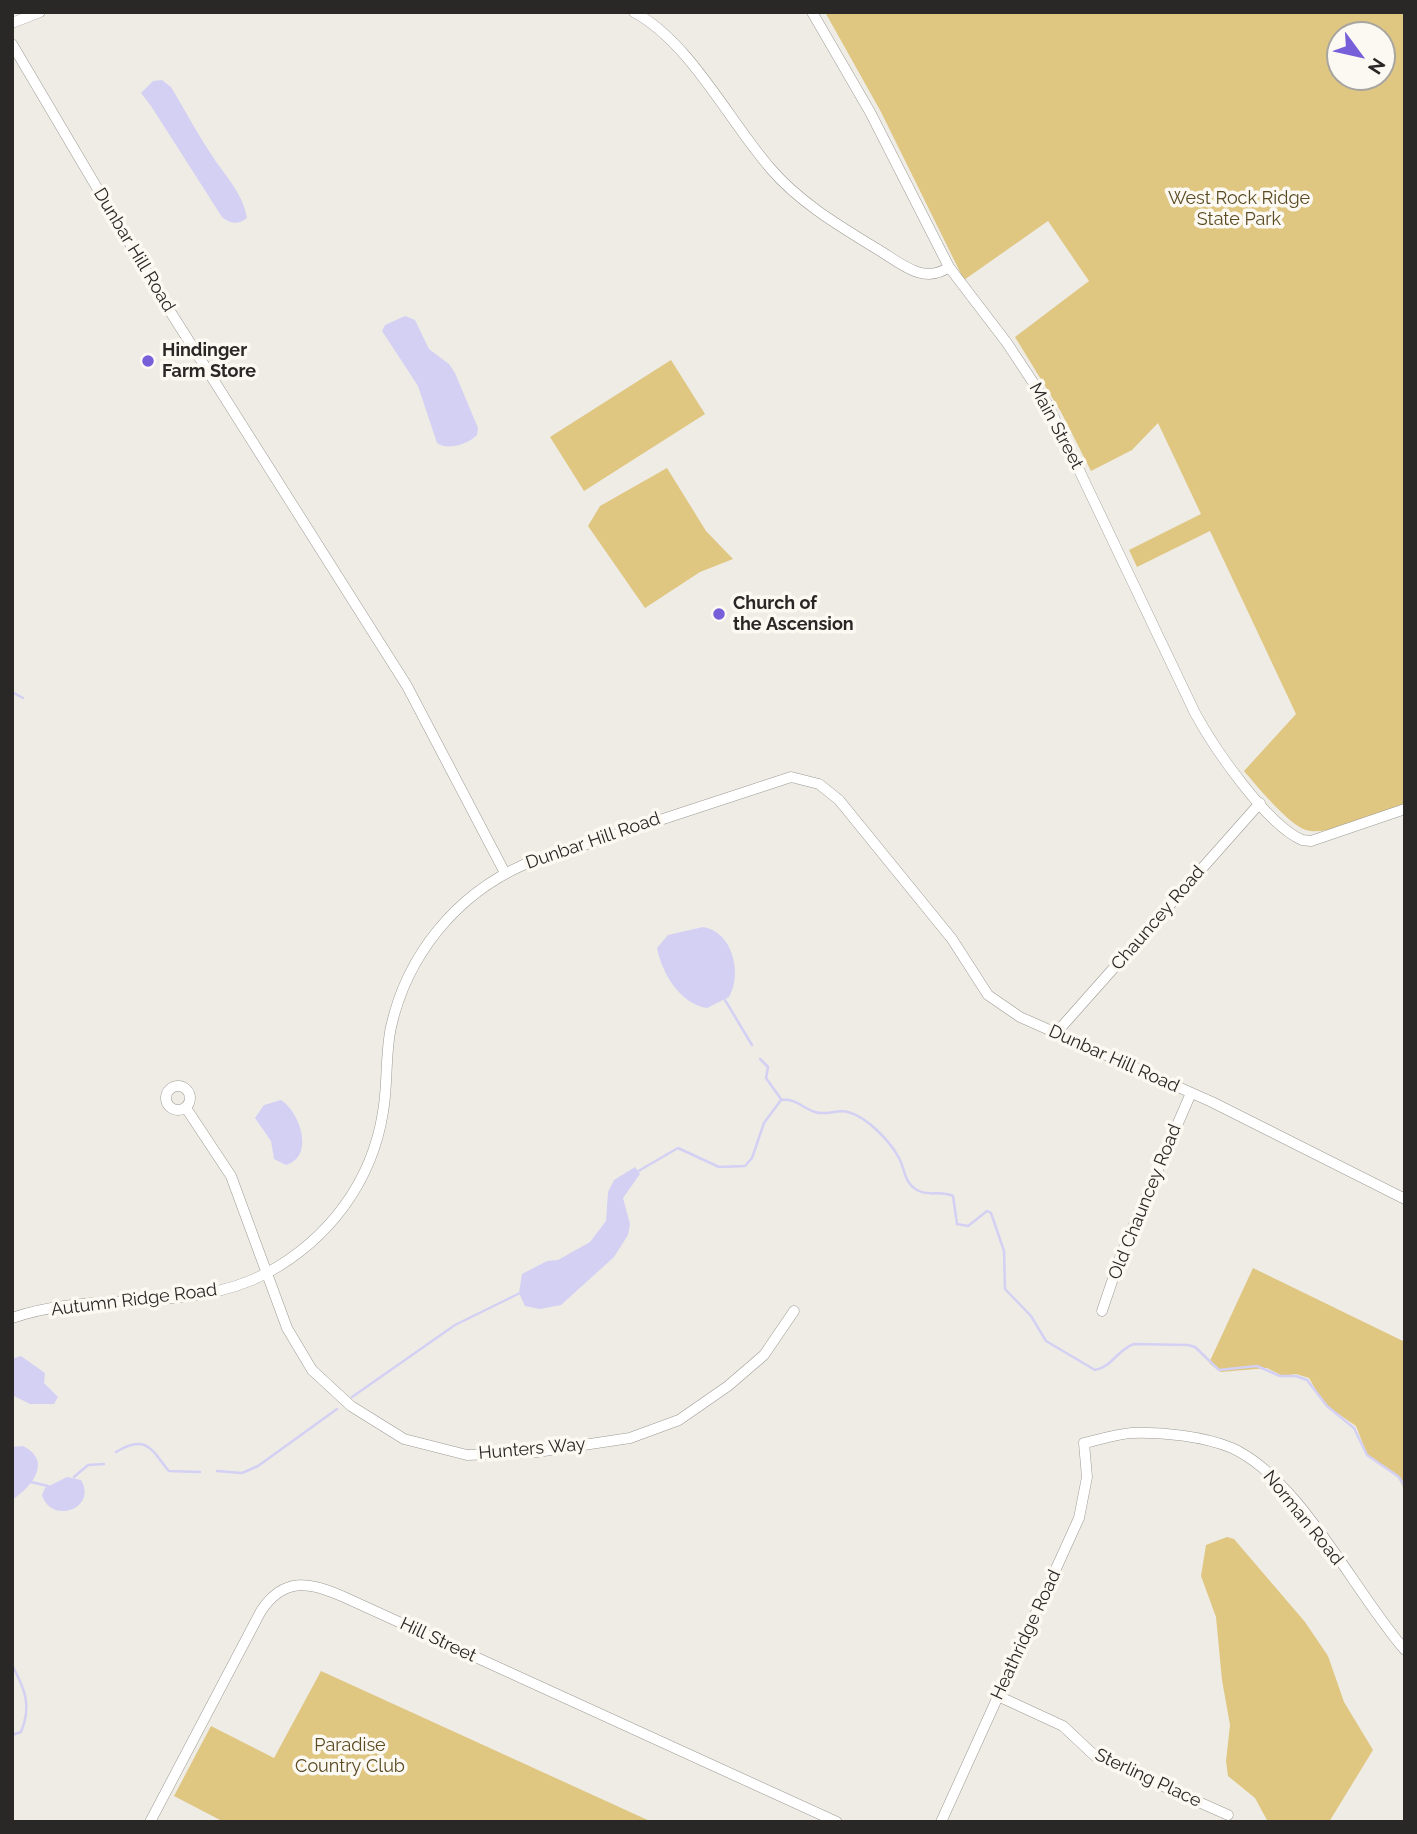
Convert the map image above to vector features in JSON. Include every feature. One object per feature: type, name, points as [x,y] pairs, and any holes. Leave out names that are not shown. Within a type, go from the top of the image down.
[{"type":"street","points":[[12,23],[40,12]]},
{"type":"street","points":[[634,12],[654,25],[681,51],[771,169],[799,197],[861,239],[921,274],[935,275],[949,267]]},
{"type":"street","name":"Main Street","points":[[812,12],[870,113],[949,267],[1007,343],[1048,405],[1203,729],[1260,803],[1297,838],[1311,841],[1405,809]]},
{"type":"street","name":"Dunbar Hill Road","points":[[12,44],[220,393],[407,687],[505,873],[571,847],[779,779],[808,779],[830,792],[852,814],[952,939],[988,995],[1009,1011],[1191,1093],[1405,1199]]},
{"type":"street","name":"Chauncey Road","points":[[1057,1032],[1260,803]]},
{"type":"street","name":"Autumn Ridge Road","points":[[12,1318],[59,1308],[202,1294],[238,1286],[267,1273],[319,1236],[357,1188],[368,1167],[380,1128],[390,1030],[405,982],[425,947],[447,919],[482,887],[505,873]]},
{"type":"street","name":"Old Chauncey Road","points":[[1102,1311],[1121,1255],[1191,1093]]},
{"type":"street","name":"Hunters Way","points":[[186,1108],[231,1176],[287,1328],[312,1370],[351,1406],[404,1438],[467,1455],[537,1452],[630,1438],[679,1420],[728,1387],[764,1355],[794,1311]]},
{"type":"street","name":"Norman Road","points":[[1084,1443],[1131,1433],[1193,1438],[1232,1448],[1268,1472],[1405,1650]]},
{"type":"street","name":"Heathridge Road","points":[[941,1822],[1079,1518],[1087,1477],[1084,1443]]},
{"type":"street","name":"Hill Street","points":[[150,1822],[261,1611],[285,1587],[305,1583],[344,1597],[837,1822]]},
{"type":"street","name":"Sterling Place","points":[[998,1696],[1063,1726],[1095,1756],[1228,1815]]},
{"type":"green space","name":"West Rock Ridge State Park","points":[[825,12],[1405,12],[1405,804],[1341,827],[1306,830],[1282,813],[1244,771],[1296,714],[1210,531],[1137,567],[1129,550],[1201,514],[1158,423],[1132,450],[1091,471],[1061,412],[1015,337],[1089,281],[1048,221],[964,280],[881,112]]},
{"type":"green space","points":[[671,360],[705,414],[584,491],[550,437]]},
{"type":"green space","points":[[667,468],[706,531],[733,559],[700,572],[645,608],[588,526],[600,506]]},
{"type":"green space","points":[[1253,1268],[1405,1342],[1405,1491],[1398,1477],[1367,1454],[1356,1426],[1324,1404],[1309,1378],[1296,1374],[1283,1376],[1267,1368],[1221,1372],[1209,1363]]},
{"type":"green space","points":[[1227,1537],[1234,1539],[1305,1622],[1328,1656],[1344,1702],[1373,1750],[1329,1822],[1268,1822],[1255,1798],[1228,1776],[1226,1761],[1230,1725],[1222,1680],[1216,1617],[1201,1576],[1206,1545]]},
{"type":"green space","name":"Paradise Country Club","points":[[321,1671],[652,1822],[224,1822],[174,1796],[211,1726],[274,1758]]},
{"type":"water","points":[[162,80],[171,87],[207,149],[238,194],[247,218],[241,222],[234,223],[222,217],[141,93],[153,81]]},
{"type":"water","points":[[405,316],[415,320],[429,349],[449,364],[455,373],[478,428],[477,435],[468,441],[452,446],[437,443],[418,386],[382,331],[385,325]]},
{"type":"water","points":[[703,927],[721,936],[728,945],[735,965],[729,997],[707,1008],[688,1000],[674,986],[663,967],[657,948],[668,935]]},
{"type":"water","points":[[281,1100],[294,1114],[302,1133],[300,1153],[286,1165],[274,1159],[271,1141],[255,1118],[264,1105]]},
{"type":"water","points":[[635,1167],[640,1174],[623,1198],[630,1224],[628,1235],[614,1257],[561,1305],[540,1309],[525,1306],[519,1293],[522,1274],[547,1261],[558,1260],[590,1242],[606,1221],[608,1192],[614,1180]]},
{"type":"water","points":[[21,1356],[45,1373],[44,1383],[58,1397],[54,1404],[30,1404],[12,1395],[12,1359]]},
{"type":"water","points":[[23,1446],[32,1452],[38,1466],[32,1481],[12,1500],[12,1447]]},
{"type":"water","points":[[67,1477],[81,1480],[85,1490],[83,1499],[71,1510],[54,1509],[42,1495],[45,1488]]},
{"type":"waterway","points":[[12,692],[23,698]]},
{"type":"waterway","points":[[725,1000],[752,1045]]},
{"type":"waterway","points":[[760,1059],[768,1067],[766,1078],[781,1099]]},
{"type":"waterway","points":[[635,1173],[678,1148],[719,1167],[745,1166],[752,1158],[764,1123],[781,1100],[795,1102],[819,1113],[844,1111],[855,1115],[870,1124],[890,1144],[913,1187],[926,1193],[953,1196],[957,1224],[968,1226],[987,1211],[991,1213],[1004,1251],[1005,1289],[1031,1316],[1046,1341],[1095,1370],[1134,1344],[1188,1345],[1195,1347],[1219,1370],[1257,1366],[1280,1376],[1296,1376],[1307,1380],[1327,1406],[1354,1428],[1367,1455],[1399,1477],[1405,1487]]},
{"type":"waterway","points":[[352,1397],[455,1325],[520,1293]]},
{"type":"waterway","points":[[217,1471],[242,1473],[258,1466],[337,1409]]},
{"type":"waterway","points":[[116,1452],[127,1446],[143,1444],[154,1452],[169,1471],[200,1472]]},
{"type":"waterway","points":[[74,1477],[88,1465],[104,1464]]},
{"type":"waterway","points":[[31,1482],[48,1486]]},
{"type":"waterway","points":[[12,1665],[26,1698],[26,1714],[21,1732],[12,1735]]},
{"type":"place","name":"Hindinger Farm Store","points":[[148,361]]},
{"type":"place","name":"Church of the Ascension","points":[[719,614]]}]
